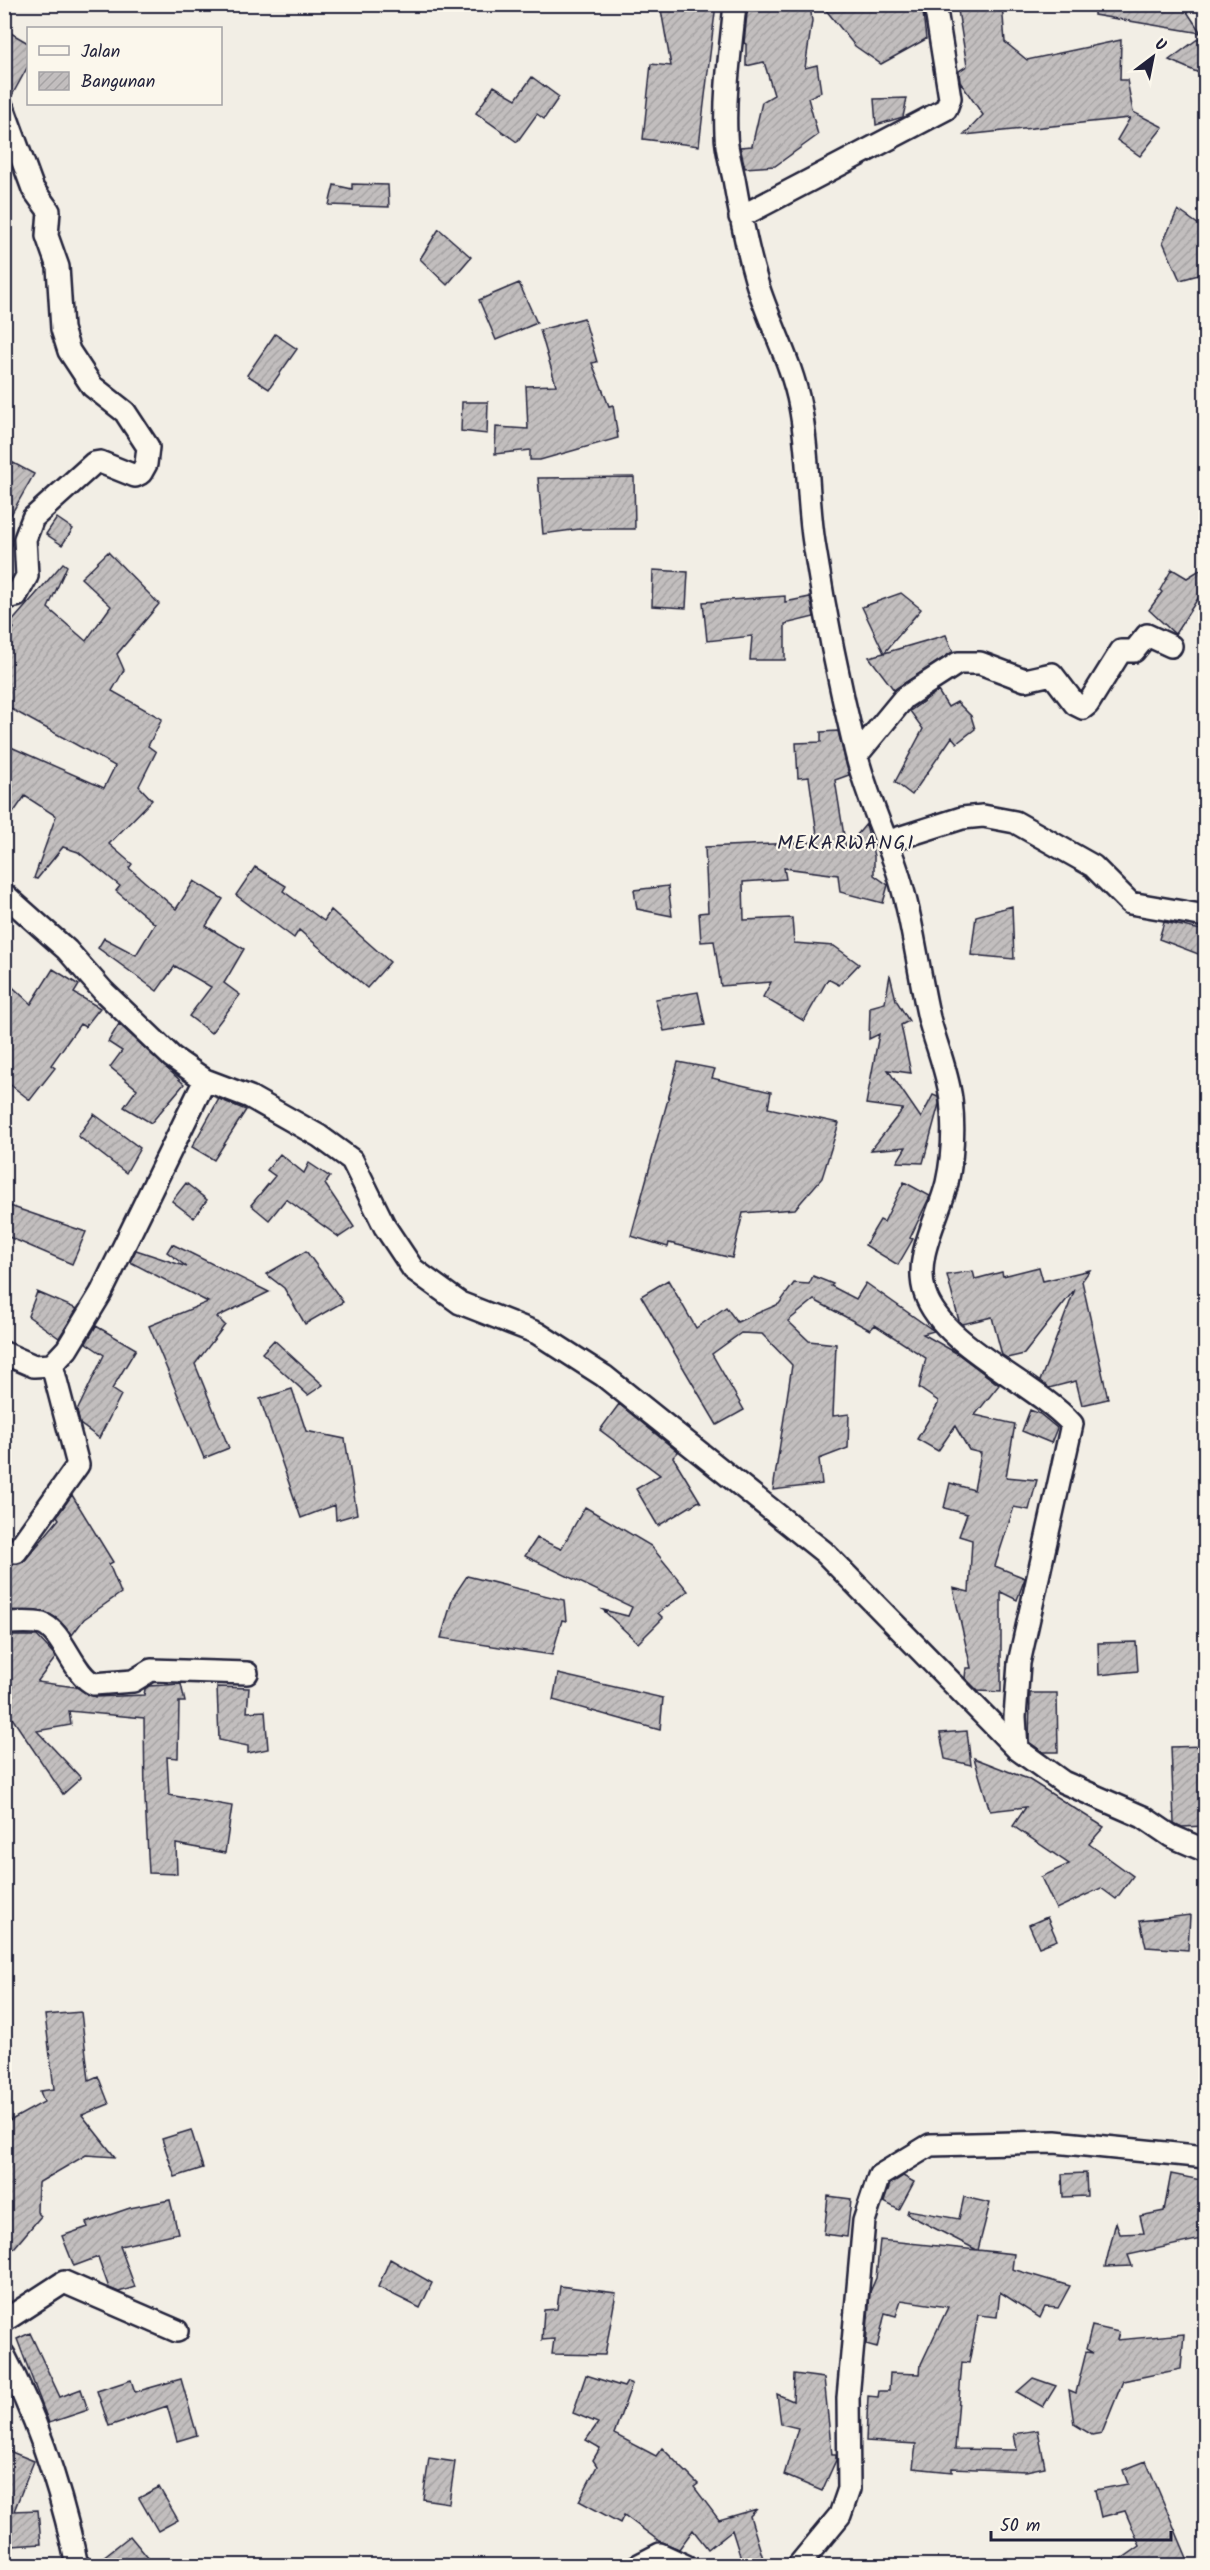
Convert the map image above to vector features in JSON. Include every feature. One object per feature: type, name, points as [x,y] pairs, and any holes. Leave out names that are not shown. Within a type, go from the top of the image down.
[{"type":"street","points":[[735,4],[730,39],[725,138],[740,217],[758,284],[782,343],[800,403],[807,452],[814,540],[835,663],[857,755],[895,865],[917,949],[929,1019],[944,1061],[951,1102],[952,1158],[947,1185],[922,1268],[923,1289],[943,1323],[999,1368],[1055,1405],[1072,1424],[1019,1663],[1015,1717],[1017,1749]]},
{"type":"street","points":[[740,217],[946,109],[950,98],[935,4]]},
{"type":"street","points":[[4,110],[33,189],[49,211],[47,236],[58,267],[63,329],[69,351],[92,386],[132,421],[148,447],[149,457],[141,473],[135,476],[100,462],[94,463],[38,512],[25,539],[27,576],[16,596],[4,598]]},
{"type":"street","points":[[857,755],[904,698],[958,663],[980,663],[1025,680],[1052,674],[1075,704],[1083,708],[1088,704],[1121,651],[1134,651],[1147,635],[1171,646]]},
{"type":"street","points":[[886,842],[962,818],[983,816],[1015,822],[1093,866],[1130,903],[1206,916]]},
{"type":"street","points":[[4,894],[67,950],[104,992],[172,1058],[205,1080],[250,1097],[319,1136],[352,1160],[385,1227],[413,1269],[460,1304],[537,1333],[603,1376],[746,1488],[824,1552],[1017,1749],[1063,1782],[1143,1817],[1171,1836],[1206,1851]]},
{"type":"street","points":[[4,1353],[34,1366],[51,1365],[67,1349],[101,1293],[205,1080]]},
{"type":"street","points":[[16,1552],[78,1465],[51,1365]]},
{"type":"street","points":[[4,1623],[35,1623],[47,1626],[84,1677],[94,1684],[133,1681],[151,1670],[247,1673]]},
{"type":"street","points":[[798,2565],[840,2515],[849,2489],[848,2398],[864,2221],[879,2176],[930,2145],[1055,2142],[1206,2157]]},
{"type":"street","points":[[4,2321],[64,2282],[177,2331]]},
{"type":"street","points":[[4,2355],[37,2428],[56,2478],[76,2561],[80,2565]]},
{"type":"street","points":[[637,2565],[660,2554],[686,2565]]},
{"type":"building","points":[[660,4],[716,4],[699,146],[643,139],[651,64],[671,66]]},
{"type":"building","points":[[748,4],[810,4],[812,21],[805,68],[817,65],[821,92],[808,98],[818,135],[775,166],[745,168],[740,147],[752,146],[762,102],[774,95],[764,62],[746,66],[746,44],[744,43]]},
{"type":"building","points":[[821,4],[922,4],[926,39],[881,64],[855,46]]},
{"type":"building","points":[[957,4],[1002,4],[1005,42],[1027,60],[1121,40],[1120,80],[1127,80],[1133,112],[1163,127],[1140,156],[1117,140],[1130,118],[964,135],[983,115],[960,82],[959,71],[967,66]]},
{"type":"building","points":[[1094,4],[1182,4],[1201,33],[1094,15]]},
{"type":"building","points":[[4,29],[27,42],[27,68],[10,99],[4,98]]},
{"type":"building","points":[[1206,33],[1206,76],[1169,60]]},
{"type":"building","points":[[532,77],[559,97],[544,119],[537,114],[517,142],[476,113],[494,86],[516,99]]},
{"type":"building","points":[[907,98],[903,117],[876,125],[874,99]]},
{"type":"building","points":[[352,184],[388,185],[389,207],[329,205],[334,185],[352,189]]},
{"type":"building","points":[[1178,210],[1206,230],[1206,273],[1180,280],[1163,242]]},
{"type":"building","points":[[439,229],[471,257],[447,285],[420,259]]},
{"type":"building","points":[[519,283],[537,323],[496,340],[479,300]]},
{"type":"building","points":[[584,318],[597,362],[592,363],[609,406],[613,405],[618,438],[540,460],[530,460],[530,450],[495,454],[496,427],[528,429],[526,386],[556,385],[540,330]]},
{"type":"building","points":[[275,334],[297,349],[269,389],[247,375]]},
{"type":"building","points":[[462,402],[488,402],[487,434],[461,431]]},
{"type":"building","points":[[4,458],[34,474],[4,527]]},
{"type":"building","points":[[634,477],[635,529],[580,529],[543,534],[538,478]]},
{"type":"building","points":[[57,518],[73,529],[62,545],[46,534]]},
{"type":"building","points":[[108,552],[159,604],[117,654],[124,670],[112,691],[162,719],[148,746],[156,752],[139,786],[152,800],[109,844],[132,864],[129,868],[176,909],[194,881],[223,899],[206,926],[244,949],[224,983],[240,995],[211,1033],[189,1016],[211,987],[175,966],[157,991],[98,948],[104,938],[136,955],[155,924],[116,891],[120,886],[78,852],[63,847],[37,879],[34,878],[56,816],[25,796],[4,826],[4,744],[104,788],[115,766],[4,705],[4,644],[14,628],[10,624],[63,563],[67,566],[48,608],[86,641],[111,606],[81,578]]},
{"type":"building","points":[[1206,566],[1206,586],[1175,634],[1149,610],[1162,592],[1160,590],[1172,569],[1187,578]]},
{"type":"building","points":[[653,570],[688,572],[686,608],[652,606]]},
{"type":"building","points":[[901,593],[921,609],[884,653],[862,607]]},
{"type":"building","points":[[785,596],[785,602],[810,597],[814,617],[785,624],[785,660],[750,660],[752,636],[707,641],[703,602]]},
{"type":"building","points":[[946,635],[953,652],[894,690],[869,657]]},
{"type":"building","points":[[938,691],[948,707],[957,702],[971,716],[975,729],[957,743],[952,737],[912,795],[895,782],[923,729],[910,711]]},
{"type":"building","points":[[838,731],[849,775],[835,780],[846,848],[866,824],[874,856],[874,875],[888,885],[883,903],[840,892],[838,875],[784,868],[786,879],[743,882],[744,920],[792,918],[794,943],[834,946],[859,964],[839,985],[828,979],[804,1021],[763,997],[771,982],[721,986],[714,941],[701,942],[699,913],[708,912],[705,847],[818,842],[809,777],[798,778],[796,743],[821,742],[821,732]]},
{"type":"building","points":[[255,867],[286,886],[283,891],[324,921],[331,910],[390,962],[367,988],[299,930],[294,938],[236,895]]},
{"type":"building","points":[[668,886],[672,916],[637,909],[634,890]]},
{"type":"building","points":[[1012,906],[1014,959],[971,955],[976,916]]},
{"type":"building","points":[[1164,922],[1206,931],[1206,957],[1159,939]]},
{"type":"building","points":[[53,969],[79,985],[74,993],[100,1008],[85,1027],[80,1024],[51,1065],[55,1068],[30,1100],[4,1080],[4,979],[31,1004]]},
{"type":"building","points":[[890,975],[896,1000],[909,1021],[901,1025],[911,1073],[888,1070],[921,1118],[933,1095],[938,1097],[939,1104],[923,1163],[897,1162],[906,1147],[871,1150],[903,1109],[866,1104],[879,1034],[869,1039],[870,1007],[885,1003]]},
{"type":"building","points":[[698,992],[705,1025],[664,1031],[655,999]]},
{"type":"building","points":[[119,1024],[184,1084],[151,1123],[124,1107],[137,1089],[110,1067],[122,1051],[108,1042]]},
{"type":"building","points":[[678,1062],[715,1069],[712,1078],[771,1092],[768,1108],[839,1123],[822,1178],[795,1209],[743,1213],[732,1258],[669,1243],[668,1247],[631,1236]]},
{"type":"building","points":[[219,1099],[246,1110],[214,1160],[192,1147]]},
{"type":"building","points":[[94,1114],[140,1148],[126,1173],[78,1136]]},
{"type":"building","points":[[280,1154],[304,1173],[309,1163],[330,1177],[325,1184],[354,1227],[339,1237],[286,1199],[269,1220],[251,1205],[275,1176],[267,1170]]},
{"type":"building","points":[[904,1182],[930,1196],[910,1238],[913,1239],[898,1265],[865,1245],[880,1220],[884,1222]]},
{"type":"building","points":[[186,1183],[207,1200],[194,1218],[172,1201]]},
{"type":"building","points":[[4,1204],[86,1232],[72,1264],[4,1235]]},
{"type":"building","points":[[172,1244],[269,1292],[217,1317],[225,1325],[195,1364],[229,1448],[204,1458],[149,1326],[208,1302],[130,1262],[136,1250],[187,1267],[167,1252]]},
{"type":"building","points":[[306,1251],[343,1302],[305,1324],[284,1288],[266,1274]]},
{"type":"building","points":[[1039,1267],[1043,1281],[1090,1270],[1082,1281],[1108,1399],[1082,1405],[1076,1381],[1049,1388],[1040,1381],[1075,1289],[1024,1354],[1007,1358],[1002,1355],[992,1317],[963,1324],[959,1321],[947,1275],[973,1271],[975,1279],[1002,1272],[1003,1276]]},
{"type":"building","points":[[813,1276],[833,1284],[831,1286],[856,1299],[866,1283],[934,1331],[923,1334],[958,1354],[999,1385],[975,1415],[1015,1424],[1006,1477],[1037,1480],[1029,1510],[1014,1507],[995,1566],[1025,1578],[1017,1600],[1001,1592],[1001,1692],[978,1691],[965,1678],[966,1668],[971,1668],[953,1588],[969,1592],[972,1540],[959,1536],[967,1514],[944,1508],[950,1483],[974,1490],[981,1453],[969,1450],[955,1426],[938,1451],[917,1439],[938,1404],[938,1401],[919,1388],[926,1358],[875,1325],[870,1330],[814,1300],[788,1321],[809,1341],[836,1344],[833,1416],[849,1414],[848,1448],[819,1459],[822,1484],[773,1490],[792,1365],[762,1334],[741,1333],[712,1354],[744,1410],[717,1425],[641,1296],[668,1280],[696,1328],[726,1307],[737,1322],[779,1304],[794,1283],[809,1284]]},
{"type":"building","points":[[37,1292],[77,1309],[59,1338],[28,1316]]},
{"type":"building","points":[[96,1326],[136,1349],[112,1389],[121,1395],[99,1438],[80,1424],[77,1411],[104,1355],[86,1343]]},
{"type":"building","points":[[274,1340],[323,1385],[308,1395],[262,1353]]},
{"type":"building","points":[[292,1389],[306,1431],[345,1439],[357,1514],[336,1520],[335,1505],[301,1518],[260,1399]]},
{"type":"building","points":[[619,1404],[678,1452],[673,1457],[701,1503],[699,1501],[658,1526],[636,1489],[660,1475],[600,1430]]},
{"type":"building","points":[[1030,1410],[1040,1414],[1057,1428],[1051,1443],[1022,1431]]},
{"type":"building","points":[[72,1495],[113,1562],[109,1564],[121,1593],[84,1619],[72,1635],[58,1619],[45,1612],[4,1610],[4,1573],[13,1564],[26,1559],[59,1519],[57,1516]]},
{"type":"building","points":[[585,1507],[651,1546],[688,1591],[658,1613],[663,1618],[638,1643],[603,1610],[628,1616],[632,1607],[525,1556],[537,1538],[561,1549]]},
{"type":"building","points":[[467,1576],[564,1600],[566,1621],[562,1620],[552,1655],[441,1638],[453,1597]]},
{"type":"building","points":[[4,1636],[37,1636],[56,1657],[37,1682],[76,1687],[95,1697],[144,1695],[145,1689],[149,1686],[181,1684],[185,1702],[179,1702],[178,1758],[167,1757],[169,1795],[232,1806],[225,1853],[176,1844],[177,1874],[149,1873],[144,1718],[69,1711],[71,1725],[37,1731],[81,1778],[63,1794],[4,1706]]},
{"type":"building","points":[[1136,1642],[1138,1671],[1099,1675],[1098,1643]]},
{"type":"building","points":[[558,1674],[663,1698],[660,1730],[553,1700]]},
{"type":"building","points":[[217,1687],[249,1688],[247,1712],[265,1711],[268,1749],[248,1753],[248,1746],[219,1740]]},
{"type":"building","points":[[1030,1693],[1057,1693],[1058,1752],[1043,1752],[1029,1742]]},
{"type":"building","points":[[967,1731],[971,1765],[945,1759],[940,1733]]},
{"type":"building","points":[[1206,1746],[1206,1826],[1182,1827],[1174,1823],[1171,1747]]},
{"type":"building","points":[[974,1758],[1028,1779],[1104,1827],[1089,1844],[1133,1876],[1116,1899],[1101,1888],[1056,1909],[1041,1877],[1069,1864],[1013,1826],[1026,1807],[990,1811]]},
{"type":"building","points":[[1190,1915],[1188,1950],[1146,1947],[1140,1921]]},
{"type":"building","points":[[1047,1917],[1057,1940],[1039,1947],[1029,1925]]},
{"type":"building","points":[[81,2012],[89,2080],[98,2076],[109,2104],[82,2115],[115,2157],[86,2155],[38,2183],[37,2212],[41,2216],[4,2260],[4,2124],[44,2102],[40,2091],[54,2089],[45,2015]]},
{"type":"building","points":[[191,2130],[203,2168],[175,2177],[162,2139]]},
{"type":"building","points":[[1086,2173],[1087,2196],[1063,2197],[1062,2174]]},
{"type":"building","points":[[1171,2174],[1206,2181],[1206,2238],[1128,2255],[1132,2266],[1105,2267],[1116,2222],[1120,2234],[1144,2233],[1140,2216],[1164,2211]]},
{"type":"building","points":[[903,2176],[914,2182],[899,2210],[884,2202],[890,2184]]},
{"type":"building","points":[[828,2196],[851,2199],[847,2237],[824,2234]]},
{"type":"building","points":[[964,2197],[990,2203],[978,2250],[1014,2254],[1012,2269],[1070,2286],[1058,2308],[1045,2307],[1040,2318],[1000,2292],[997,2317],[978,2315],[969,2363],[962,2362],[955,2449],[1017,2450],[1014,2434],[1038,2430],[1045,2467],[1026,2471],[952,2468],[952,2472],[913,2468],[916,2444],[866,2441],[868,2396],[878,2397],[879,2391],[889,2391],[890,2373],[920,2374],[921,2364],[948,2307],[901,2300],[896,2316],[885,2313],[877,2348],[866,2345],[870,2292],[876,2278],[880,2240],[977,2250],[907,2214],[908,2210],[959,2219]]},
{"type":"building","points":[[170,2200],[178,2233],[120,2246],[135,2287],[119,2292],[109,2288],[98,2257],[74,2266],[62,2236],[88,2227],[86,2223],[130,2208]]},
{"type":"building","points":[[390,2259],[432,2283],[420,2308],[378,2287]]},
{"type":"building","points":[[560,2286],[616,2293],[605,2355],[552,2354],[554,2339],[542,2340],[544,2310],[557,2309]]},
{"type":"building","points":[[1092,2326],[1119,2332],[1117,2340],[1184,2334],[1181,2369],[1123,2381],[1102,2433],[1092,2435],[1074,2424],[1069,2390],[1076,2393],[1086,2352],[1093,2353],[1086,2349]]},
{"type":"building","points":[[30,2333],[60,2397],[81,2389],[88,2410],[49,2423],[17,2339]]},
{"type":"building","points":[[794,2374],[824,2378],[832,2455],[836,2455],[836,2460],[822,2491],[784,2475],[798,2428],[781,2424],[777,2394],[793,2401]]},
{"type":"building","points":[[586,2375],[624,2387],[627,2382],[632,2384],[614,2434],[656,2456],[662,2448],[698,2484],[694,2487],[719,2520],[757,2509],[750,2516],[765,2565],[743,2565],[732,2530],[708,2549],[693,2530],[679,2549],[659,2541],[624,2515],[620,2523],[579,2501],[597,2466],[593,2460],[600,2448],[586,2440],[598,2423],[573,2413]]},
{"type":"building","points":[[1033,2378],[1056,2386],[1043,2407],[1017,2392]]},
{"type":"building","points":[[181,2379],[197,2435],[177,2441],[167,2406],[109,2426],[97,2391],[131,2380],[135,2392]]},
{"type":"building","points":[[4,2449],[34,2461],[14,2511],[38,2510],[41,2544],[12,2546]]},
{"type":"building","points":[[429,2458],[455,2462],[449,2503],[423,2499]]},
{"type":"building","points":[[1146,2461],[1190,2565],[1113,2565],[1140,2546],[1125,2511],[1101,2517],[1095,2490],[1128,2484],[1123,2470]]},
{"type":"building","points":[[159,2487],[178,2520],[158,2531],[139,2498]]},
{"type":"building","points":[[130,2536],[154,2565],[93,2565]]},
{"type":"district","name":"MEKARWANGI","points":[[846,842]]}]
